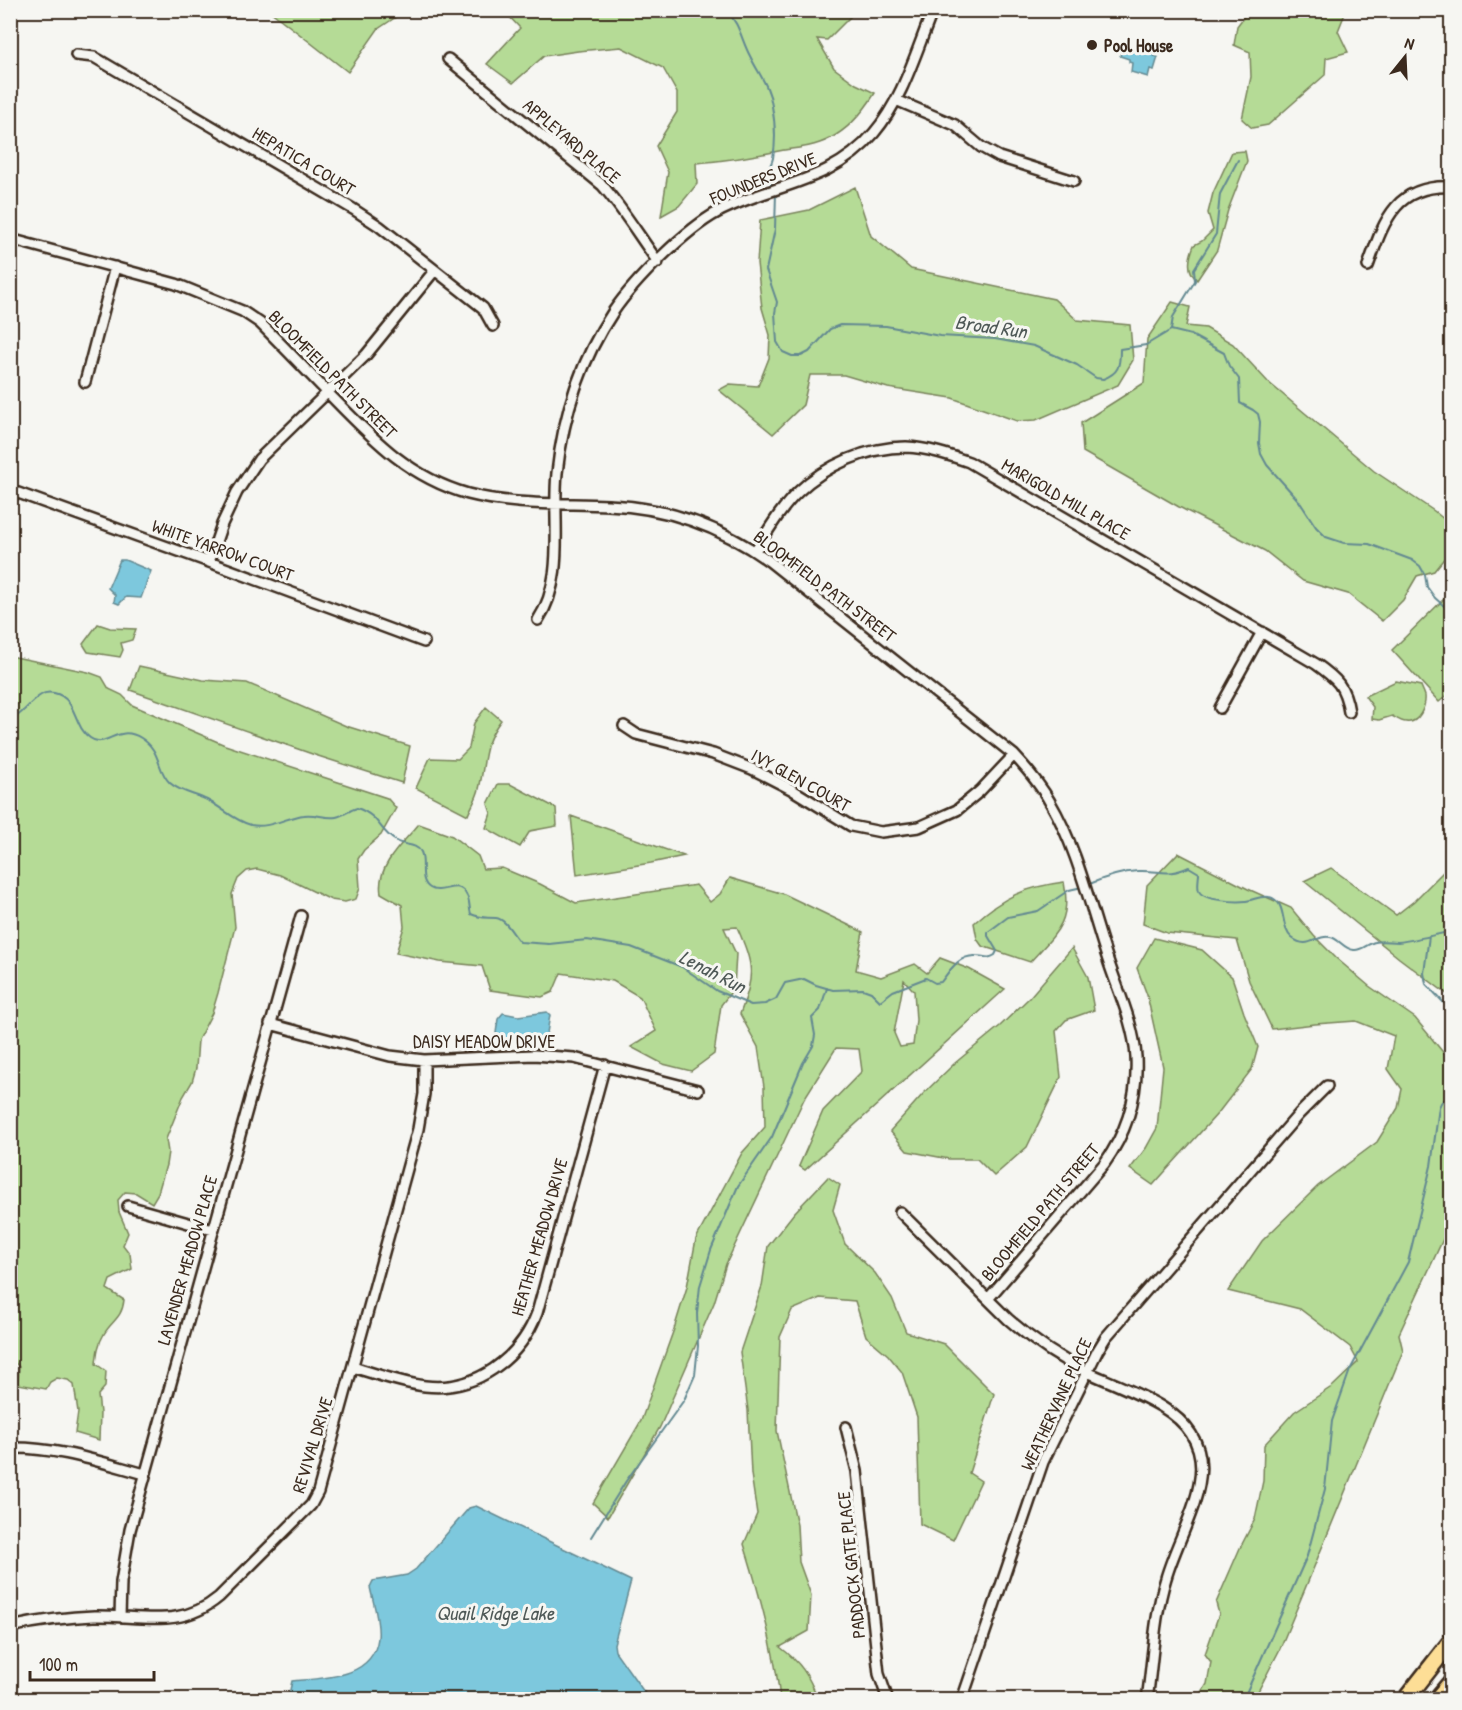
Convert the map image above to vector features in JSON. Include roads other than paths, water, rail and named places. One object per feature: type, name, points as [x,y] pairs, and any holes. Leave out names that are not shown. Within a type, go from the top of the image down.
[{"type":"main road","points":[[1405,1700],[1452,1640]]},
{"type":"main road","points":[[1437,1700],[1452,1680]]},
{"type":"street","name":"FOUNDERS DRIVE","points":[[538,620],[547,607],[552,587],[556,557],[557,475],[564,426],[578,379],[595,342],[613,312],[638,280],[689,232],[706,220],[732,206],[824,173],[862,145],[881,124],[896,100],[933,10]]},
{"type":"street","name":"HEPATICA COURT","points":[[76,55],[93,57],[379,226],[483,308],[493,326]]},
{"type":"street","name":"APPLEYARD PLACE","points":[[448,59],[602,185],[619,205],[658,261]]},
{"type":"street","points":[[896,100],[955,125],[981,147],[999,157],[1074,181]]},
{"type":"street","points":[[1368,266],[1384,224],[1402,200],[1416,191],[1430,187],[1452,187]]},
{"type":"street","name":"BLOOMFIELD PATH STREET","points":[[10,239],[176,284],[242,311],[260,323],[378,444],[427,477],[467,494],[492,499],[610,505],[668,513],[705,525],[755,551],[1014,755],[1030,772],[1060,820],[1130,1024],[1134,1045],[1135,1089],[1123,1135],[1104,1164],[987,1299]]},
{"type":"street","points":[[85,382],[116,267]]},
{"type":"street","points":[[210,562],[222,524],[237,492],[259,459],[366,355],[435,270]]},
{"type":"street","name":"MARIGOLD MILL PLACE","points":[[755,551],[788,503],[798,492],[827,470],[873,451],[905,447],[922,449],[969,462],[1262,632],[1330,674],[1341,685],[1346,695],[1349,712]]},
{"type":"street","name":"WHITE YARROW COURT","points":[[10,490],[424,642]]},
{"type":"street","points":[[1220,708],[1262,632]]},
{"type":"street","name":"IVY GLEN COURT","points":[[624,726],[636,734],[734,762],[791,789],[851,826],[881,832],[919,827],[957,810],[980,791],[1014,755]]},
{"type":"street","name":"LAVENDER MEADOW PLACE","points":[[120,1617],[125,1552],[145,1474],[301,916]]},
{"type":"street","name":"DAISY MEADOW DRIVE","points":[[270,1024],[379,1054],[424,1060],[534,1055],[574,1058],[698,1090]]},
{"type":"street","name":"REVIVAL DRIVE","points":[[10,1627],[76,1617],[174,1618],[202,1610],[219,1597],[305,1513],[318,1492],[422,1112],[424,1060]]},
{"type":"street","name":"HEATHER MEADOW DRIVE","points":[[353,1367],[415,1384],[445,1386],[484,1375],[516,1350],[530,1329],[537,1313],[605,1065]]},
{"type":"street","name":"WEATHERVANE PLACE","points":[[962,1700],[1043,1462],[1086,1371],[1106,1337],[1299,1114],[1327,1086]]},
{"type":"street","points":[[128,1206],[213,1230]]},
{"type":"street","points":[[900,1212],[987,1299],[1027,1335],[1086,1371],[1161,1406],[1192,1435],[1201,1461],[1200,1488],[1162,1591],[1147,1700]]},
{"type":"street","name":"PADDOCK GATE PLACE","points":[[846,1427],[857,1471],[879,1674],[888,1700]]},
{"type":"street","points":[[10,1448],[67,1452],[145,1474]]},
{"type":"water","points":[[1141,43],[1157,48],[1154,56],[1158,57],[1154,70],[1150,69],[1148,77],[1131,72],[1132,63],[1129,59],[1120,56],[1122,49],[1131,52],[1132,49],[1139,48]]},
{"type":"water","points":[[120,560],[151,571],[141,598],[126,597],[119,604],[114,602],[115,595],[108,588]]},
{"type":"water","points":[[547,1012],[550,1015],[546,1039],[502,1040],[496,1033],[498,1019],[503,1013],[518,1016]]},
{"type":"water","name":"Quail Ridge Lake","points":[[476,1506],[631,1581],[614,1644],[615,1651],[649,1699],[598,1699],[593,1696],[583,1700],[288,1699],[292,1681],[345,1674],[367,1662],[378,1638],[377,1619],[370,1587],[373,1581],[407,1575],[416,1569],[469,1508]]},
{"type":"waterway","name":"Broad Run","points":[[726,10],[737,26],[771,99],[775,145],[767,175],[774,187]]},
{"type":"waterway","points":[[1171,330],[1173,317],[1195,281],[1194,269],[1216,234],[1220,194],[1238,160]]},
{"type":"waterway","name":"Broad Run","points":[[776,192],[775,229],[766,270],[777,302],[775,313],[777,342],[783,352],[792,356],[801,356],[809,352],[830,329],[840,325],[886,326],[940,336],[995,339],[1034,346],[1077,365],[1096,378],[1103,379],[1118,368],[1120,349],[1146,345],[1171,330],[1191,335],[1224,353],[1229,366],[1239,379],[1240,403],[1258,414],[1261,454],[1267,465],[1299,501],[1316,527],[1326,537],[1344,543],[1369,544],[1412,560],[1420,566],[1425,575],[1427,587],[1435,598],[1452,613]]},
{"type":"waterway","name":"Lenah Run","points":[[10,715],[17,716],[44,693],[61,696],[67,700],[80,727],[90,738],[101,741],[125,733],[141,738],[148,743],[156,755],[170,783],[183,791],[207,800],[251,825],[271,824],[308,815],[336,817],[357,808],[365,811],[390,837],[419,849],[426,885],[435,890],[460,888],[468,898],[471,914],[500,919],[520,942],[549,944],[587,940],[631,947],[682,967],[717,991],[751,1005],[765,1004],[776,999],[785,983],[804,979],[833,990],[863,989],[871,992],[880,1001],[893,991],[926,978],[935,983],[941,982],[956,964],[965,958],[970,956],[988,958],[995,955],[997,951],[988,932],[1008,917],[1038,911],[1069,890],[1082,887]]},
{"type":"waterway","name":"Lenah Run","points":[[1087,885],[1125,873],[1169,872],[1189,867],[1199,873],[1199,891],[1207,897],[1235,901],[1263,897],[1275,899],[1281,909],[1288,933],[1298,942],[1308,943],[1330,937],[1354,950],[1378,941],[1398,942],[1452,931]]},
{"type":"waterway","points":[[1429,936],[1424,973],[1426,984],[1445,1004],[1452,1006]]},
{"type":"waterway","points":[[591,1537],[626,1481],[684,1400],[695,1375],[700,1286],[711,1250],[738,1186],[772,1137],[803,1063],[813,1046],[815,1035],[812,1018],[820,1010],[827,988]]},
{"type":"waterway","points":[[1243,1700],[1307,1556],[1325,1489],[1332,1421],[1350,1370],[1408,1262],[1431,1166],[1439,1107],[1444,1100],[1452,1098]]},
{"type":"place","name":"Pool House","points":[[1092,45]]}]
